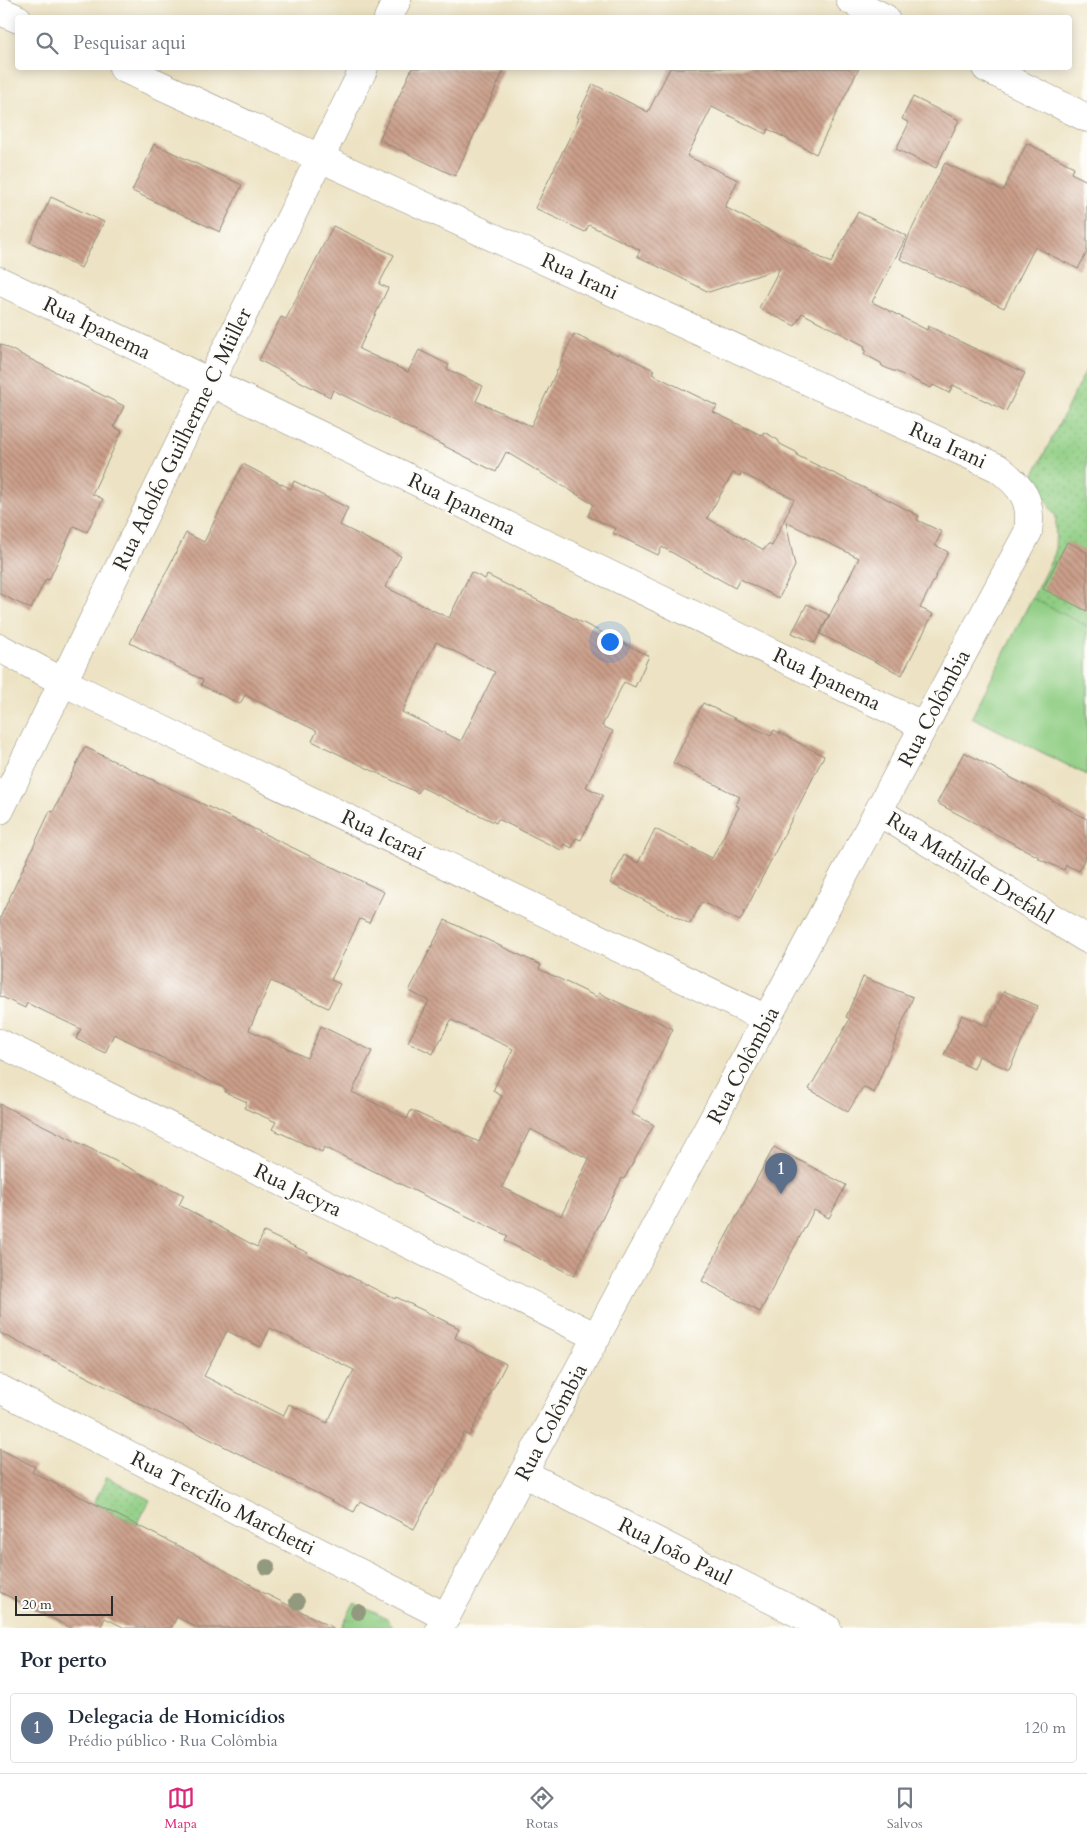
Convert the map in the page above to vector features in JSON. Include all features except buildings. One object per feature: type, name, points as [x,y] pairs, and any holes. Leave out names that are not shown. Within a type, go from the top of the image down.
[{"type":"street","points":[[390,15],[397,0]]},
{"type":"street","points":[[850,0],[879,15]]},
{"type":"street","points":[[0,11],[15,18]]},
{"type":"street","name":"Rua Irani","points":[[128,70],[998,468],[1015,481],[1026,498]]},
{"type":"street","name":"Rua Adolfo Guilherme C Müller","points":[[0,810],[363,70]]},
{"type":"street","points":[[990,70],[1087,118]]},
{"type":"street","name":"Rua Ipanema","points":[[0,281],[924,726]]},
{"type":"street","name":"Rua Colômbia","points":[[443,1622],[1028,532],[1030,516],[1026,498]]},
{"type":"street","name":"Rua Icaraí","points":[[0,648],[63,682],[767,1019]]},
{"type":"street","name":"Rua Mathilde Drefahl","points":[[879,812],[1087,940]]},
{"type":"street","name":"Rua Jacyra","points":[[0,1043],[597,1337]]},
{"type":"street","name":"Rua Tercílio Marchetti","points":[[0,1389],[443,1622]]},
{"type":"street","name":"Rua João Paul","points":[[524,1473],[827,1628]]},
{"type":"green space","points":[[1087,368],[1087,775],[972,717],[1055,553],[1056,517],[1032,478]]},
{"type":"green space","points":[[1032,598],[1087,626],[1087,775],[972,717]]},
{"type":"green space","points":[[107,1477],[150,1500],[137,1525],[94,1503]]},
{"type":"green space","points":[[354,1603],[386,1618],[394,1628],[341,1628]]},
{"type":"place","name":"Delegacia de Homicídios","points":[[781,1194]]}]
